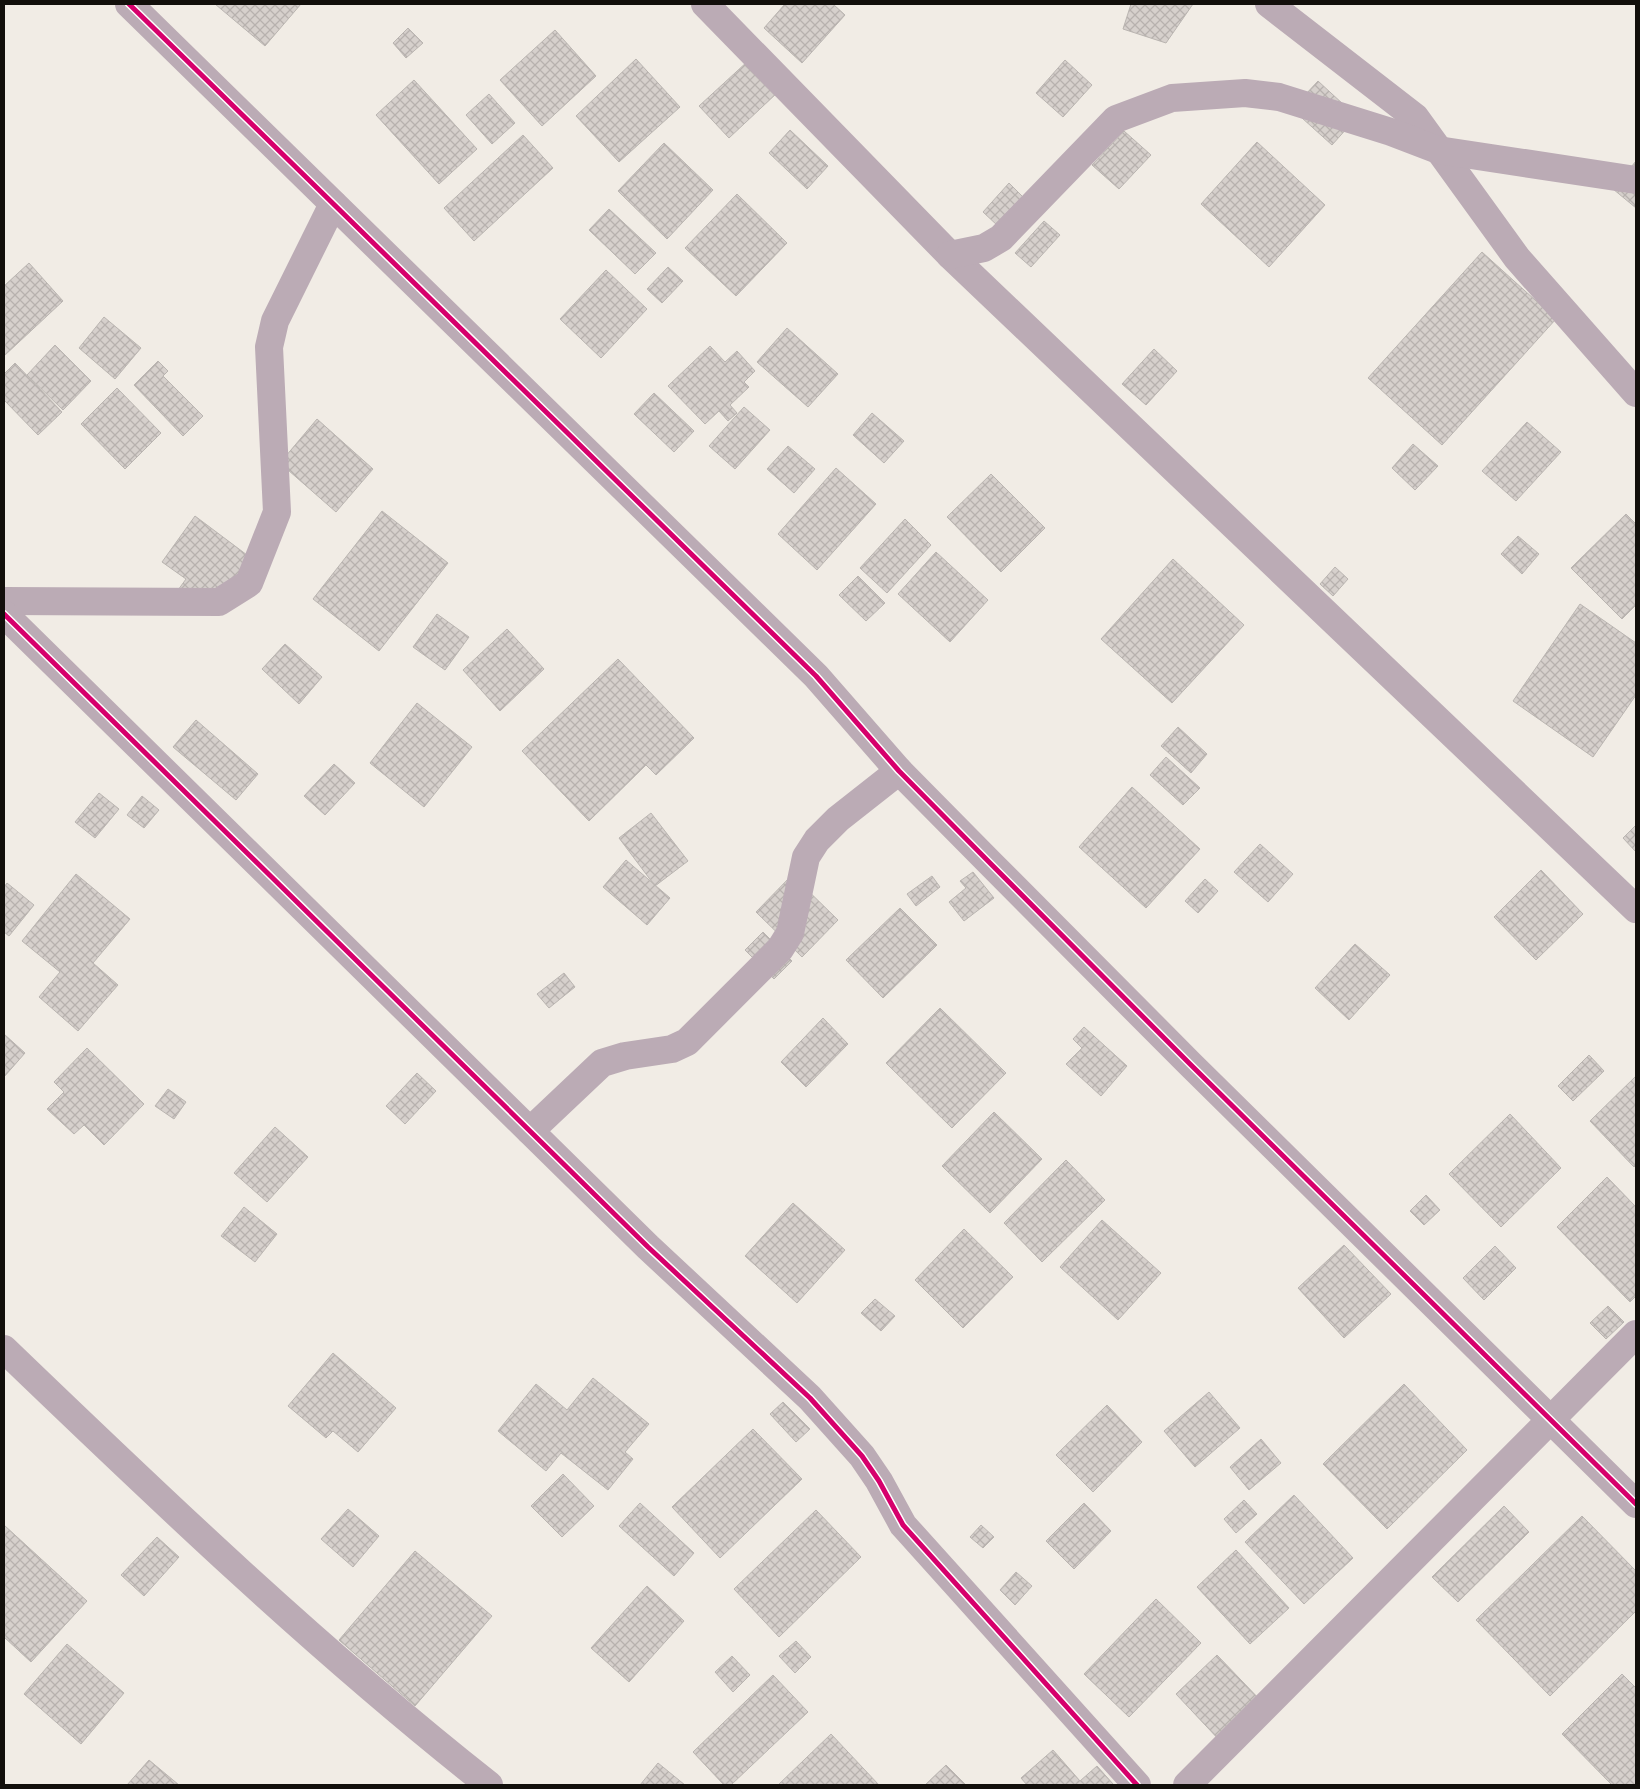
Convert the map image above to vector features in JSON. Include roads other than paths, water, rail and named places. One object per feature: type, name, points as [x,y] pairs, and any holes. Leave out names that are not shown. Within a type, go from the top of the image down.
[{"type":"street","points":[[128,4],[816,676],[899,770],[1197,1071],[1636,1504]]},
{"type":"street","points":[[706,4],[950,256],[1636,908]]},
{"type":"street","points":[[1269,4],[1415,117],[1516,258],[1636,393]]},
{"type":"street","points":[[950,256],[984,248],[1001,238],[1116,119],[1172,98],[1245,93],[1279,97],[1390,132],[1438,150],[1636,180]]},
{"type":"street","points":[[4,601],[219,602],[249,583],[278,512],[269,347],[275,321],[333,204]]},
{"type":"street","points":[[4,614],[648,1247],[810,1398],[862,1456],[879,1481],[903,1525],[1137,1785]]},
{"type":"street","points":[[530,1131],[602,1063],[625,1056],[672,1049],[687,1042],[780,950],[790,933],[806,857],[817,840],[838,819],[899,770]]},
{"type":"street","points":[[1187,1785],[1549,1419],[1636,1334]]},
{"type":"street","points":[[4,1349],[179,1517],[312,1639],[489,1785]]}]
